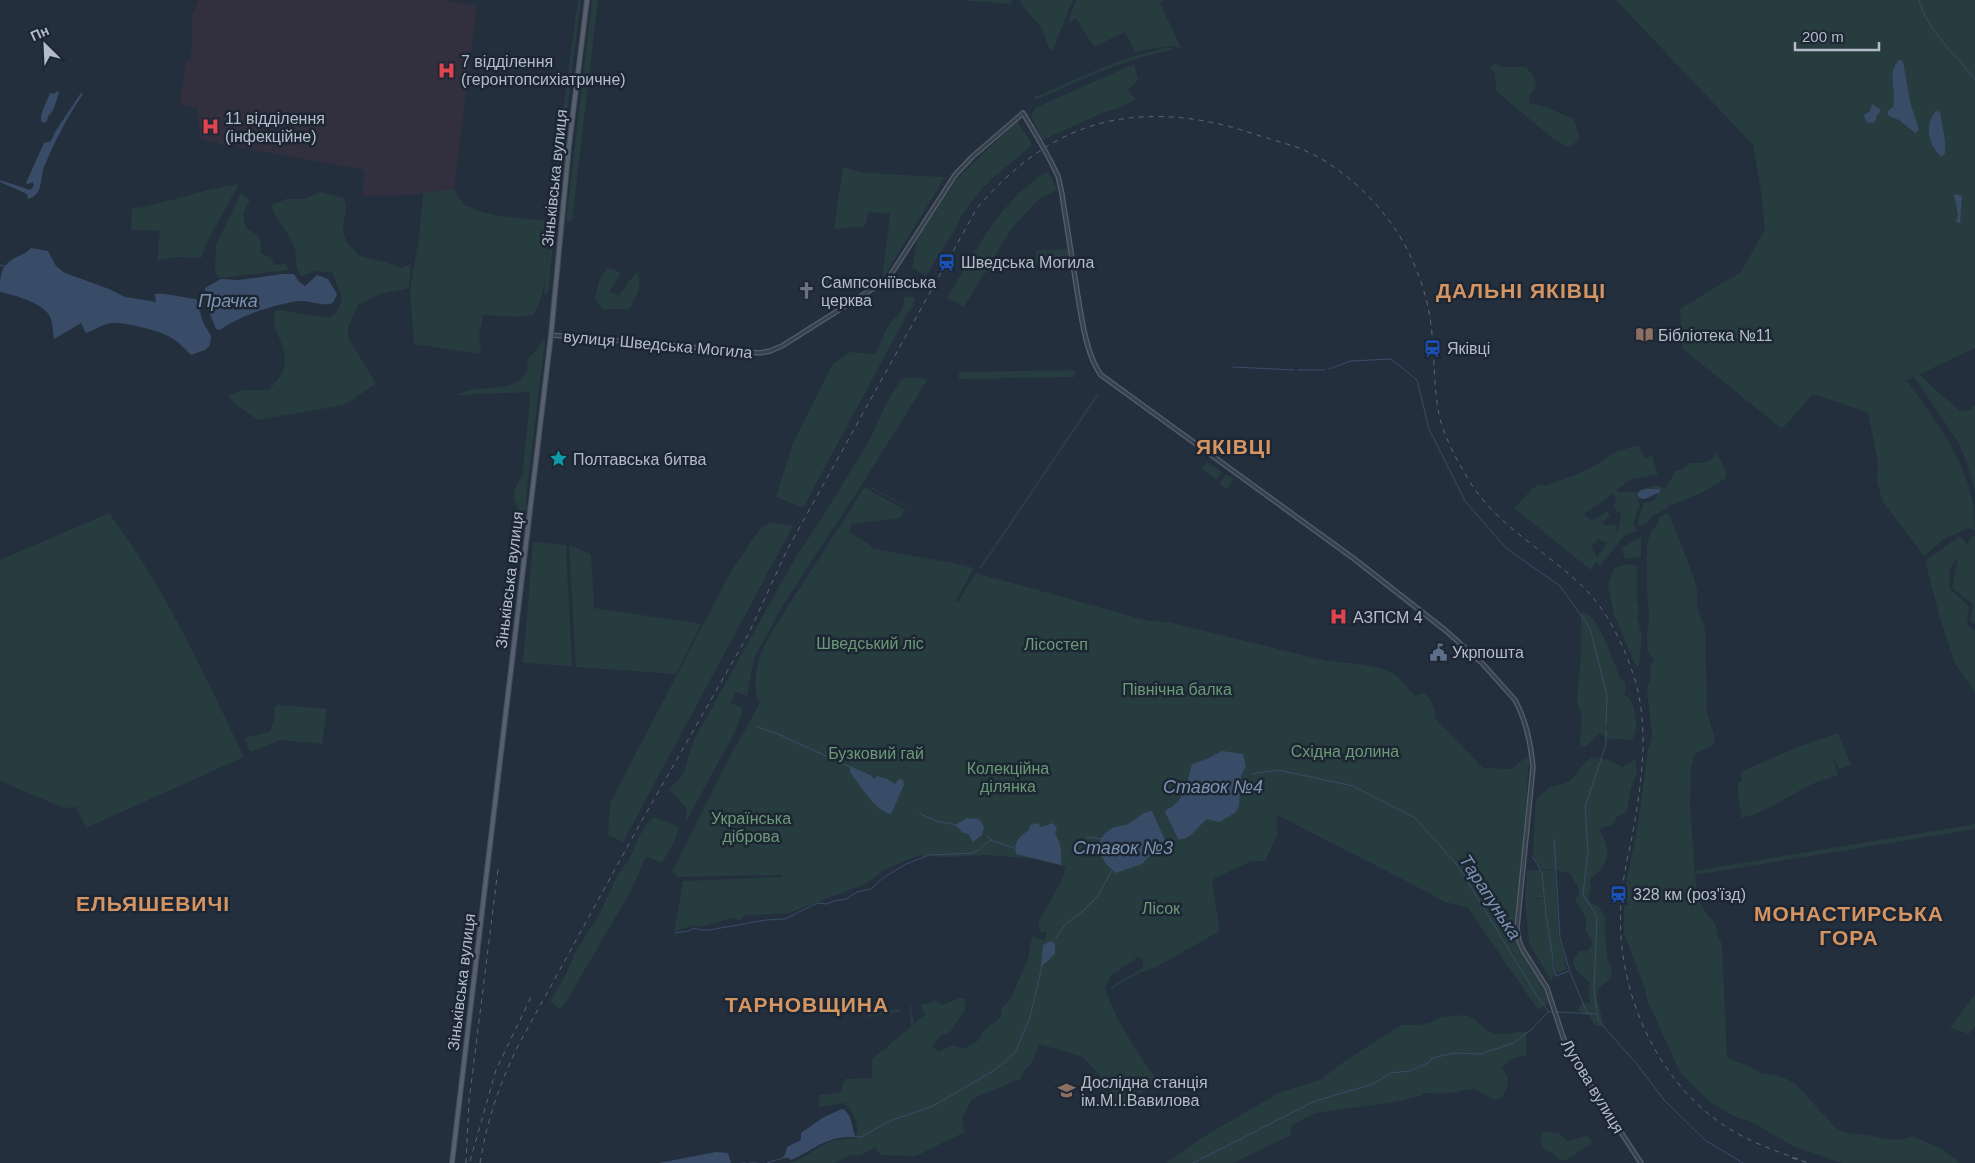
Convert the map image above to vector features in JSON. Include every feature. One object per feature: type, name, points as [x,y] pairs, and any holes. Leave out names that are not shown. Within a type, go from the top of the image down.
[{"type":"main road","name":"Зіньківська вулиця","points":[[452,1163],[551,335],[569,146],[587,0]]},
{"type":"street","name":"вулиця Шведська Могила","points":[[551,335],[770,352],[888,279],[955,175],[1023,113]]},
{"type":"street","name":"Лугова вулиця","points":[[1023,113],[1050,160],[1060,185],[1081,315],[1091,355],[1097,370],[1110,382],[1206,449],[1353,558],[1445,630],[1482,663],[1515,700],[1519,707],[1532,753],[1533,767],[1517,928],[1519,941],[1547,988],[1563,1037],[1572,1057],[1641,1163]]},
{"type":"shaded area","points":[[199,0],[449,0],[449,2],[477,5],[454,189],[411,195],[363,196],[364,170],[201,140],[197,107],[180,105],[186,60],[191,59],[192,15]]},
{"type":"green space","points":[[578,0],[581,0],[564,135],[560,134]]},
{"type":"green space","points":[[592,0],[598,0],[572,221],[566,221]]},
{"type":"green space","points":[[959,0],[1011,0],[1012,4]]},
{"type":"green space","points":[[1019,0],[1073,0],[1053,49],[1050,50],[1043,31]]},
{"type":"green space","points":[[1076,0],[1165,0],[1160,3],[1181,48],[1169,46],[1135,52],[1125,32],[1094,47],[1076,18],[1068,23]]},
{"type":"green space","points":[[1616,0],[1975,0],[1975,348],[1920,374],[1960,411],[1970,410],[1975,405],[1975,491],[1967,463],[1958,442],[1914,377],[1905,381],[1909,383],[1933,417],[1963,469],[1973,508],[1975,530],[1969,528],[1944,539],[1924,556],[1883,502],[1877,482],[1878,461],[1868,413],[1817,395],[1812,395],[1782,429],[1682,348],[1680,309],[1741,272],[1765,229],[1753,145]]},
{"type":"green space","points":[[1165,48],[1172,48],[1173,50],[1120,65],[1035,99],[1035,96],[1102,68]]},
{"type":"green space","points":[[1134,64],[1138,80],[1128,90],[1136,99],[1043,140],[1031,116],[1035,108]]},
{"type":"green space","points":[[1494,64],[1502,67],[1526,67],[1535,78],[1536,88],[1529,96],[1529,103],[1543,106],[1574,119],[1580,138],[1569,148],[1552,138],[1496,91],[1495,74],[1490,68]]},
{"type":"green space","points":[[1017,121],[1031,142],[1030,147],[981,190],[961,216],[956,228],[926,276],[912,267],[918,236],[958,178]]},
{"type":"green space","points":[[559,143],[563,144],[548,293],[544,293]]},
{"type":"green space","points":[[843,167],[863,173],[945,177],[882,280],[890,214],[869,212],[865,226],[834,229]]},
{"type":"green space","points":[[1048,171],[1057,190],[1039,199],[1012,228],[964,307],[947,298],[979,245],[1002,212],[1031,183]]},
{"type":"green space","points":[[239,184],[206,244],[201,258],[178,257],[161,259],[157,263],[160,231],[131,230],[132,209]]},
{"type":"green space","points":[[454,189],[464,205],[497,216],[546,221],[549,226],[546,272],[542,295],[533,315],[521,317],[483,315],[479,336],[481,349],[478,354],[414,344],[410,289],[419,238],[423,193]]},
{"type":"green space","points":[[320,192],[344,198],[346,207],[343,230],[346,241],[359,256],[401,268],[411,264],[409,288],[381,294],[358,305],[348,328],[349,339],[376,384],[344,405],[258,420],[238,406],[228,396],[242,390],[270,390],[282,373],[285,362],[284,353],[275,326],[275,310],[328,318],[337,312],[342,299],[333,273],[317,271],[301,276],[296,265],[294,246],[273,210],[272,205],[286,199],[304,199]]},
{"type":"green space","points":[[241,193],[250,200],[243,213],[246,228],[259,238],[261,254],[271,257],[274,265],[286,264],[289,270],[220,278],[215,274],[216,245]]},
{"type":"green space","points":[[1068,249],[1070,264],[1036,264],[1036,250]]},
{"type":"green space","points":[[607,268],[621,272],[609,292],[619,296],[637,272],[639,287],[637,296],[629,309],[602,309],[595,298],[599,281]]},
{"type":"green space","points":[[825,274],[830,276],[832,281],[830,286],[825,288],[820,286],[818,281],[820,276]]},
{"type":"green space","points":[[904,297],[915,298],[913,307],[910,309],[803,508],[776,497],[793,443],[832,365],[850,352],[876,354],[887,328],[902,309]]},
{"type":"green space","points":[[545,340],[527,490],[526,517],[519,518],[514,494],[522,476],[530,402],[529,392],[457,395],[473,390],[507,386],[521,379],[527,371],[530,356]]},
{"type":"green space","points":[[1075,370],[1075,377],[959,379],[959,372]]},
{"type":"green space","points":[[908,377],[928,379],[783,605],[754,658],[747,696],[736,692],[731,703],[743,709],[736,730],[687,820],[685,820],[687,809],[669,789],[683,775],[694,740],[794,560],[870,439],[888,400],[900,381]]},
{"type":"green space","points":[[1097,393],[1099,395],[981,569],[979,568]]},
{"type":"green space","points":[[1639,445],[1644,458],[1652,456],[1658,474],[1629,480],[1616,491],[1635,492],[1640,505],[1633,523],[1637,531],[1625,535],[1600,566],[1596,562],[1591,570],[1514,508],[1533,488],[1539,485],[1545,486],[1578,474],[1615,452]],"holes":[[[1614,493],[1616,511],[1621,513],[1616,533],[1617,526],[1605,525],[1602,522],[1610,516],[1608,511],[1592,521],[1584,514]],[[1598,539],[1605,542],[1608,541],[1597,558],[1591,546]]]},
{"type":"green space","points":[[1717,452],[1726,472],[1726,478],[1701,493],[1671,505],[1658,514],[1655,513],[1646,524],[1639,526],[1638,521],[1644,503],[1654,501],[1658,495],[1656,493],[1660,491],[1660,489],[1642,489],[1661,486],[1664,489],[1675,471],[1681,470],[1690,463],[1708,461]]},
{"type":"green space","points":[[1207,462],[1222,472],[1217,480],[1202,469]]},
{"type":"green space","points":[[1226,474],[1234,479],[1227,489],[1219,484]]},
{"type":"green space","points":[[864,487],[905,510],[900,518],[852,524],[849,532],[870,545],[873,549],[974,568],[955,602],[959,601],[976,573],[1149,621],[1168,622],[1327,661],[1360,664],[1383,669],[1397,676],[1415,696],[1424,693],[1433,704],[1435,718],[1483,768],[1511,769],[1528,756],[1516,928],[1526,956],[1551,1002],[1538,1010],[1468,908],[1440,900],[1277,815],[1277,836],[1265,861],[1252,861],[1215,878],[1212,882],[1220,931],[1156,967],[1137,974],[1111,989],[1109,988],[1144,967],[1142,963],[1144,960],[1135,955],[1138,958],[1111,975],[1105,988],[1121,1025],[1159,1083],[1137,1095],[1121,1109],[1101,1077],[1083,1057],[1039,1044],[1032,1062],[1020,1079],[972,1099],[962,1118],[965,1132],[916,1156],[880,1155],[875,1147],[859,1156],[851,1154],[835,1163],[787,1163],[803,1158],[829,1142],[856,1139],[857,1129],[851,1110],[844,1103],[819,1107],[819,1095],[841,1093],[845,1079],[872,1078],[872,1059],[911,1027],[910,1006],[913,1007],[911,1009],[914,1024],[925,1014],[921,1007],[922,1004],[936,1000],[942,1005],[960,998],[965,999],[965,1010],[950,1032],[940,1036],[933,1046],[938,1052],[953,1045],[964,1049],[979,1040],[983,1031],[1000,1018],[1002,1008],[1011,998],[1028,958],[1032,937],[1043,940],[1043,943],[1047,931],[1042,933],[1039,930],[1039,921],[1061,882],[1066,867],[1036,859],[987,855],[917,856],[884,870],[865,884],[789,913],[745,915],[740,920],[731,918],[702,927],[693,925],[674,932],[683,881],[782,877],[782,875],[679,877],[672,872],[728,760],[760,703],[756,693],[756,670],[767,641]]},
{"type":"green space","points":[[871,487],[985,549],[870,488]]},
{"type":"green space","points":[[109,513],[166,601],[244,757],[86,828],[76,807],[63,808],[0,781],[0,560]]},
{"type":"green space","points":[[1666,514],[1670,516],[1694,578],[1697,589],[1697,607],[1705,630],[1706,709],[1715,738],[1713,745],[1695,754],[1691,769],[1690,803],[1696,890],[1700,904],[1716,925],[1717,934],[1722,944],[1727,1057],[1759,1073],[1784,1078],[1792,1082],[1805,1093],[1834,1126],[1842,1131],[1850,1134],[1893,1139],[1913,1136],[1944,1150],[1960,1163],[1842,1163],[1793,1146],[1752,1122],[1733,1116],[1709,1101],[1680,1072],[1648,1002],[1624,933],[1624,911],[1627,878],[1637,831],[1648,750],[1652,736],[1647,688],[1651,679],[1650,668],[1654,660],[1648,652],[1647,546],[1650,533],[1657,525],[1659,517]]},
{"type":"green space","points":[[772,522],[793,526],[623,842],[608,835],[610,803],[730,573],[761,527]]},
{"type":"green space","points":[[1960,536],[1967,545],[1972,536],[1975,536],[1975,624],[1970,622],[1973,604],[1952,588],[1958,558],[1949,570],[1950,589],[1969,606],[1967,625],[1975,631],[1975,692],[1955,664],[1925,561]]},
{"type":"green space","points":[[1641,537],[1641,557],[1625,559],[1621,548]]},
{"type":"green space","points":[[533,542],[566,545],[572,666],[523,663]]},
{"type":"green space","points":[[569,545],[591,554],[594,608],[701,624],[676,674],[576,667]]},
{"type":"green space","points":[[1630,564],[1637,566],[1637,600],[1639,608],[1637,617],[1642,636],[1639,666],[1636,666],[1614,615],[1608,586],[1614,568]]},
{"type":"green space","points":[[1583,611],[1594,619],[1607,644],[1620,678],[1625,682],[1626,689],[1624,695],[1630,698],[1636,719],[1632,740],[1607,738],[1600,733],[1585,747],[1581,747],[1582,717],[1577,701],[1581,655],[1581,614]]},
{"type":"green space","points":[[279,705],[327,709],[322,744],[280,740],[250,752],[244,738],[270,732],[275,716],[274,707]]},
{"type":"green space","points":[[1838,733],[1851,765],[1839,770],[1832,755],[1838,775],[1812,784],[1768,808],[1742,818],[1738,796],[1738,782],[1742,781],[1740,772],[1798,747]]},
{"type":"green space","points":[[1592,757],[1609,760],[1622,767],[1635,759],[1637,772],[1631,788],[1626,813],[1617,817],[1612,825],[1599,829],[1606,844],[1607,857],[1602,868],[1590,879],[1591,886],[1588,897],[1591,902],[1599,907],[1605,917],[1608,961],[1612,970],[1611,978],[1599,988],[1597,997],[1604,1027],[1594,1025],[1590,1016],[1577,1010],[1583,1003],[1590,1003],[1588,993],[1590,983],[1575,969],[1573,961],[1579,951],[1587,951],[1592,946],[1591,939],[1585,930],[1585,917],[1575,900],[1579,893],[1578,886],[1571,874],[1557,870],[1540,869],[1533,854],[1536,799],[1550,787],[1569,782]]},
{"type":"green space","points":[[654,817],[679,827],[675,840],[662,863],[648,857],[645,859],[631,891],[564,1005],[559,1009],[550,1001],[565,976],[575,953],[600,913],[618,874],[629,860],[638,838],[649,821]]},
{"type":"green space","points":[[1975,824],[1975,829],[1695,875],[1695,871]]},
{"type":"green space","points":[[1540,870],[1542,873],[1544,898],[1536,898],[1536,904],[1537,899],[1544,899],[1553,958],[1552,967],[1555,975],[1551,980],[1529,943],[1525,898],[1527,871]]},
{"type":"green space","points":[[1542,870],[1555,871],[1559,938],[1567,969],[1556,974],[1548,923]]},
{"type":"green space","points":[[1975,994],[1975,1026],[1969,1034],[1950,1028]]},
{"type":"green space","points":[[900,1009],[900,1012],[871,1016],[869,1018],[867,1016],[868,1013]]},
{"type":"green space","points":[[1466,1015],[1493,1033],[1502,1034],[1526,1031],[1527,1055],[1509,1060],[1502,1068],[1507,1076],[1508,1083],[1503,1096],[1499,1099],[1491,1098],[1476,1090],[1469,1089],[1452,1093],[1424,1093],[1421,1096],[1395,1102],[1316,1113],[1294,1124],[1291,1128],[1291,1135],[1233,1163],[1166,1163],[1200,1139],[1280,1092],[1320,1080],[1345,1061],[1401,1025],[1430,1023],[1442,1017]]},
{"type":"green space","points":[[1545,1131],[1560,1134],[1568,1141],[1587,1136],[1592,1141],[1591,1145],[1562,1161],[1541,1146],[1541,1135]]},
{"type":"water","points":[[1899,60],[1903,61],[1910,102],[1919,130],[1915,133],[1899,120],[1889,116],[1887,112],[1893,107],[1892,76],[1895,65]]},
{"type":"water","points":[[57,91],[59,93],[54,108],[47,121],[43,123],[41,121],[42,114],[50,93],[54,94]]},
{"type":"water","points":[[81,93],[83,94],[48,157],[40,187],[36,194],[28,199],[27,194],[0,182],[0,180],[30,190],[34,186],[33,182],[26,183],[44,143],[51,141]]},
{"type":"water","points":[[1872,104],[1880,109],[1880,112],[1875,122],[1869,123],[1864,115],[1870,111]]},
{"type":"water","points":[[1936,111],[1940,112],[1945,140],[1945,153],[1942,157],[1933,147],[1929,135],[1930,122]]},
{"type":"water","points":[[1954,194],[1962,196],[1960,223],[1956,222],[1958,215]]},
{"type":"water","points":[[31,248],[48,251],[56,266],[65,273],[125,297],[156,302],[155,294],[165,294],[196,299],[203,322],[211,336],[210,345],[205,350],[191,355],[176,341],[166,335],[141,327],[116,323],[104,325],[86,333],[81,323],[54,339],[51,319],[43,308],[13,295],[0,292],[1,278],[5,266]]},
{"type":"water","name":"Прачка","points":[[294,274],[299,282],[305,286],[317,275],[328,279],[337,294],[333,303],[299,301],[290,303],[258,311],[220,330],[216,329],[207,307],[205,288],[221,279],[239,280]]},
{"type":"water","points":[[1660,489],[1660,492],[1645,499],[1639,498],[1637,494],[1641,490]]},
{"type":"water","name":"Ставок №4","points":[[1222,751],[1243,754],[1246,766],[1241,776],[1239,806],[1235,813],[1219,822],[1207,819],[1190,836],[1178,839],[1165,812],[1166,810],[1177,802],[1181,796],[1187,784],[1192,764]]},
{"type":"water","points":[[850,766],[870,775],[874,779],[877,776],[895,784],[899,779],[903,780],[904,785],[891,814],[879,808],[868,797],[850,772]]},
{"type":"water","name":"Ставок №3","points":[[1152,811],[1168,846],[1166,849],[1153,852],[1142,864],[1116,873],[1102,857],[1099,845],[1101,840],[1111,829],[1128,824],[1143,814]]},
{"type":"water","points":[[967,818],[979,819],[984,827],[982,835],[973,842],[968,834],[963,833],[955,825]]},
{"type":"water","points":[[1038,823],[1041,827],[1053,823],[1057,829],[1055,833],[1061,848],[1061,865],[1016,854],[1015,846],[1018,840],[1029,830],[1030,825]]},
{"type":"water","points":[[1051,941],[1055,943],[1055,954],[1041,967],[1043,945]]},
{"type":"water","points":[[842,1109],[850,1117],[855,1137],[828,1141],[791,1160],[789,1158],[782,1158],[787,1147],[801,1140],[801,1133],[824,1117]]},
{"type":"water","points":[[716,1152],[728,1153],[731,1163],[659,1163]]},
{"type":"waterway","points":[[1919,0],[1923,12],[1935,32],[1975,79]]},
{"type":"waterway","points":[[0,265],[7,267]]},
{"type":"waterway","name":"Тарапунька","points":[[1329,369],[1351,361],[1391,359],[1417,380],[1429,429],[1465,501],[1506,548],[1560,586],[1590,628],[1607,695],[1606,725]]},
{"type":"waterway","name":"Тарапунька","points":[[1233,367],[1294,370]]},
{"type":"waterway","name":"Тарапунька","points":[[1298,370],[1325,370]]},
{"type":"waterway","points":[[755,726],[778,734],[850,767]]},
{"type":"waterway","name":"Тарапунька","points":[[1606,731],[1606,744],[1585,807],[1588,851],[1583,895],[1597,916],[1594,990],[1598,1020],[1636,1063],[1664,1100],[1705,1140],[1743,1163]]},
{"type":"waterway","name":"Тарапунька","points":[[1251,774],[1278,770],[1353,786],[1415,818],[1458,866],[1539,999],[1549,1012],[1552,1012]]},
{"type":"waterway","points":[[919,813],[936,821],[956,825]]},
{"type":"waterway","points":[[987,836],[991,840]]},
{"type":"waterway","points":[[1087,837],[1103,839]]},
{"type":"waterway","points":[[1554,839],[1560,938],[1570,972],[1587,1013]]},
{"type":"waterway","points":[[675,933],[689,931],[694,928],[709,930],[766,920],[785,919],[818,903],[827,904],[846,899],[857,892],[871,889],[883,878],[906,864],[929,855],[973,853],[991,840],[1014,848]]},
{"type":"waterway","points":[[1533,857],[1542,873],[1553,967],[1556,976],[1569,971]]},
{"type":"waterway","points":[[1055,939],[1065,925],[1098,896],[1112,870]]},
{"type":"waterway","points":[[854,1136],[861,1137],[890,1121],[933,1106],[993,1071],[1015,1053],[1030,1017],[1042,966]]},
{"type":"waterway","points":[[1193,1163],[1315,1101],[1373,1084],[1391,1073],[1409,1071],[1428,1063],[1432,1058],[1455,1053],[1481,1054],[1513,1043],[1531,1030],[1548,1012]]},
{"type":"waterway","name":"Тарапунька","points":[[1557,1012],[1596,1014]]},
{"type":"waterway","points":[[767,1163],[783,1158]]},
{"type":"waterway","points":[[750,1163],[757,1163]]},
{"type":"railway","points":[[480,1163],[486,1132],[495,1102],[519,1044],[641,822],[748,635],[787,550],[977,208],[1017,168],[1046,147],[1080,130],[1098,124],[1137,117],[1177,117],[1216,123],[1299,148],[1332,165],[1347,177],[1375,203],[1398,233],[1419,277],[1430,315],[1438,408],[1442,427],[1455,456],[1478,494],[1491,508],[1520,535],[1581,585],[1599,605],[1614,629],[1635,680],[1640,699],[1642,719],[1641,779],[1626,864],[1620,923],[1623,955],[1629,986],[1646,1033],[1665,1066],[1689,1096],[1717,1121],[1741,1135],[1798,1159]]},
{"type":"railway","points":[[466,1163],[469,1101],[498,869]]},
{"type":"railway","points":[[470,1161],[496,1070],[532,995]]},
{"type":"railway","points":[[1792,1158],[1809,1163]]},
{"type":"place","name":"7 відділення (геронтопсихіатричне)","points":[[447,70]]},
{"type":"place","name":"11 відділення (інфекційне)","points":[[211,127]]},
{"type":"place","name":"Шведська Могила","points":[[947,262]]},
{"type":"place","name":"Сампсоніївська церква","points":[[807,291]]},
{"type":"place","name":"Бібліотека №11","points":[[1644,335]]},
{"type":"place","name":"Яківці","points":[[1433,348]]},
{"type":"place","name":"Полтавська битва","points":[[559,459]]},
{"type":"place","name":"АЗПСМ 4","points":[[1339,617]]},
{"type":"place","name":"Укрпошта","points":[[1438,652]]},
{"type":"place","name":"328 км (роз'їзд)","points":[[1619,894]]},
{"type":"place","name":"Дослідна станція ім.М.І.Вавилова","points":[[1067,1091]]},
{"type":"district","name":"ДАЛЬНІ ЯКІВЦІ","points":[[1521,291]]},
{"type":"district","name":"ЯКІВЦІ","points":[[1234,447]]},
{"type":"district","name":"ЕЛЬЯШЕВИЧІ","points":[[153,904]]},
{"type":"district","name":"МОНАСТИРСЬКА ГОРА","points":[[1849,926]]},
{"type":"district","name":"ТАРНОВЩИНА","points":[[807,1005]]},
{"type":"park label","name":"Шведський ліс","points":[[870,643]]},
{"type":"park label","name":"Лісостеп","points":[[1056,644]]},
{"type":"park label","name":"Північна балка","points":[[1177,689]]},
{"type":"park label","name":"Східна долина","points":[[1345,751]]},
{"type":"park label","name":"Бузковий гай","points":[[876,753]]},
{"type":"park label","name":"Колекційна ділянка","points":[[1008,777]]},
{"type":"park label","name":"Українська діброва","points":[[751,827]]},
{"type":"park label","name":"Лісок","points":[[1161,908]]}]
